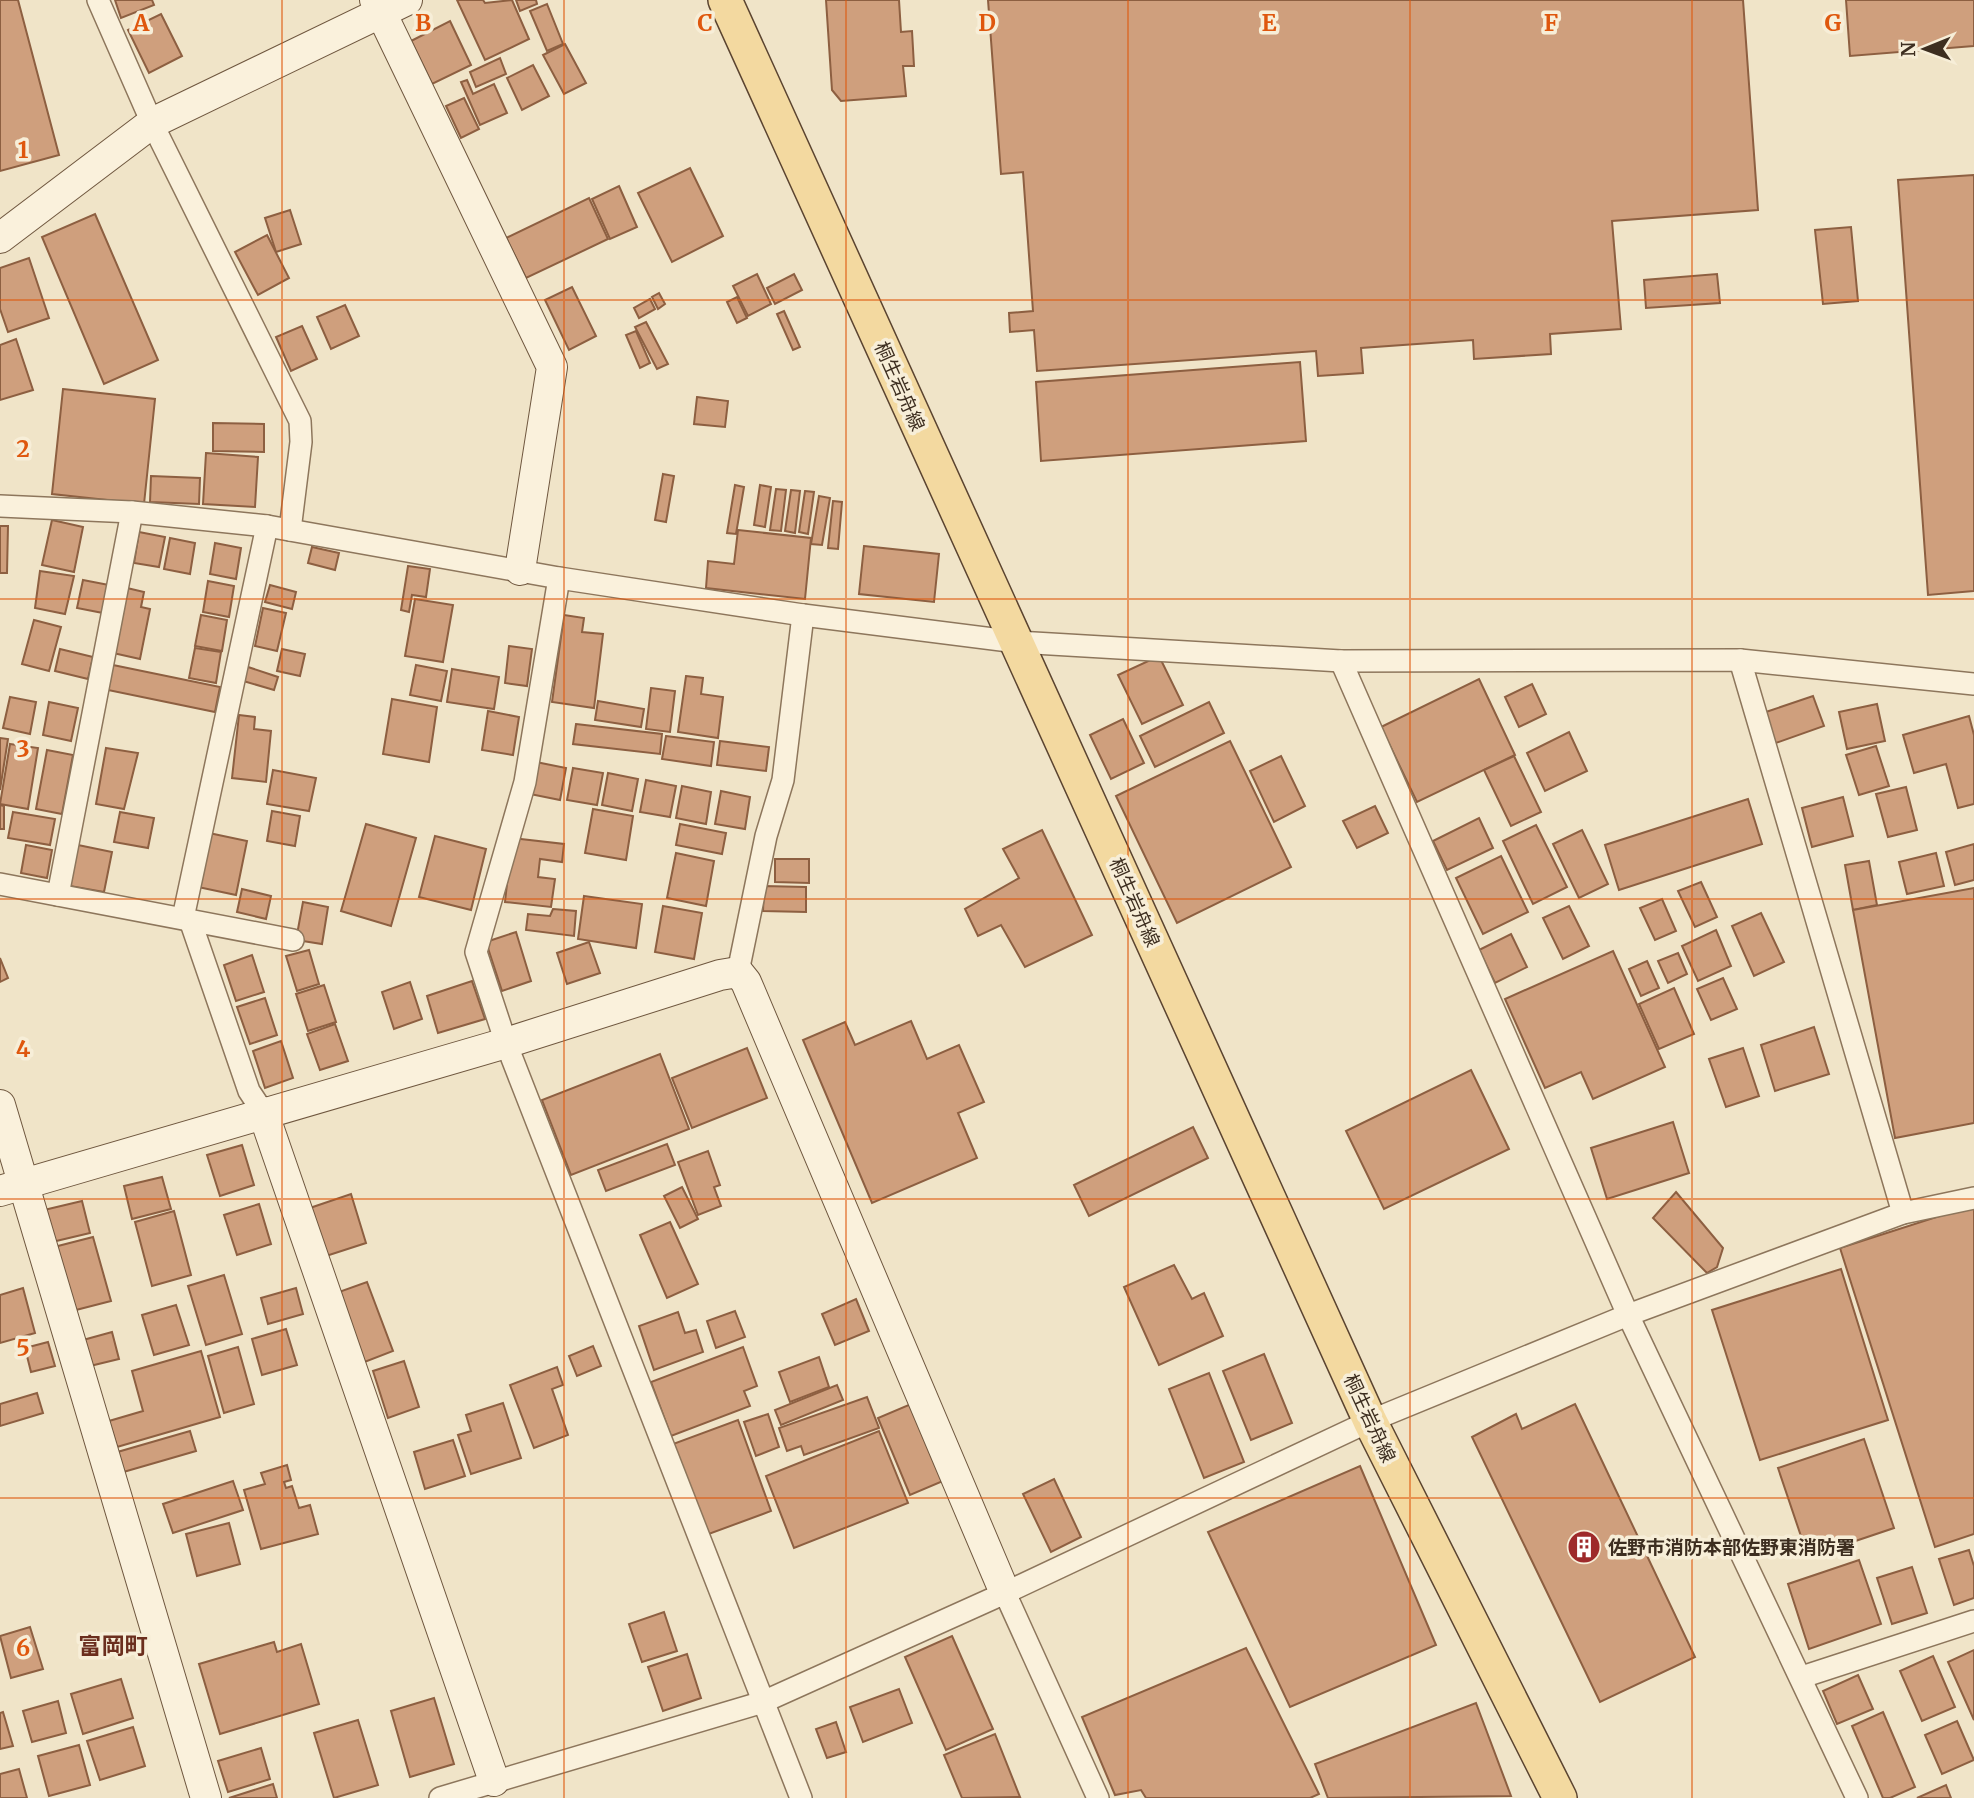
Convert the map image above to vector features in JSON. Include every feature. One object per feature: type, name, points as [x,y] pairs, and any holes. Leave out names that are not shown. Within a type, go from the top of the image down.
[{"type":"main road","name":"桐生岩舟線","points":[[724,0],[1370,1420],[1560,1798]]},
{"type":"street","points":[[98,0],[152,124],[300,421],[301,442],[290,530]]},
{"type":"street","points":[[0,238],[152,124],[388,4],[552,367],[520,570]]},
{"type":"street","points":[[0,506],[132,512],[267,526],[559,578],[803,615],[1017,642],[1340,661],[1740,660],[1974,684]]},
{"type":"street","points":[[58,895],[132,512]]},
{"type":"street","points":[[267,526],[187,919],[249,1091],[263,1112],[497,1790]]},
{"type":"street","points":[[559,578],[526,782],[475,952],[506,1043],[801,1798]]},
{"type":"street","points":[[803,615],[783,780],[766,836],[738,972],[751,995],[1005,1594],[1098,1798]]},
{"type":"street","points":[[1740,660],[1903,1213]]},
{"type":"street","points":[[1340,661],[1628,1315],[1857,1798]]},
{"type":"street","points":[[0,884],[293,940]]},
{"type":"street","points":[[12,1188],[263,1112],[506,1043],[720,975],[738,972]]},
{"type":"street","points":[[0,1105],[12,1188],[206,1798]]},
{"type":"street","points":[[440,1798],[497,1790],[763,1702],[1005,1594],[1370,1420],[1628,1315],[1903,1213],[1974,1198]]},
{"type":"street","points":[[1801,1677],[1974,1621]]},
{"type":"building","points":[[0,0],[18,0],[59,155],[0,171]]},
{"type":"building","points":[[115,0],[152,0],[154,5],[121,18]]},
{"type":"building","points":[[457,0],[483,0],[485,3],[512,0],[529,39],[485,60]]},
{"type":"building","points":[[516,0],[536,0],[537,4],[520,11]]},
{"type":"building","points":[[826,0],[899,0],[901,32],[912,31],[914,66],[903,66],[906,96],[841,101],[832,90]]},
{"type":"building","points":[[988,0],[1743,0],[1758,210],[1612,221],[1621,329],[1550,334],[1551,354],[1474,359],[1473,340],[1361,348],[1363,373],[1318,376],[1316,351],[1037,371],[1034,330],[1010,332],[1009,313],[1033,311],[1023,172],[1001,174]]},
{"type":"building","points":[[1846,0],[1974,0],[1974,46],[1850,56]]},
{"type":"building","points":[[547,4],[563,44],[547,51],[530,11]]},
{"type":"building","points":[[161,14],[182,56],[149,73],[128,30]]},
{"type":"building","points":[[450,21],[471,65],[432,84],[411,41]]},
{"type":"building","points":[[565,44],[586,83],[564,94],[543,55]]},
{"type":"building","points":[[500,58],[506,74],[476,87],[470,72]]},
{"type":"building","points":[[533,65],[549,96],[522,110],[507,78]]},
{"type":"building","points":[[467,80],[473,94],[494,84],[507,113],[480,125],[461,82]]},
{"type":"building","points":[[464,98],[479,129],[461,138],[446,106]]},
{"type":"building","points":[[690,168],[723,236],[672,262],[638,193]]},
{"type":"building","points":[[1974,175],[1974,591],[1928,595],[1898,180]]},
{"type":"building","points":[[619,186],[637,227],[610,239],[592,199]]},
{"type":"building","points":[[589,198],[608,239],[526,278],[506,238]]},
{"type":"building","points":[[290,210],[301,244],[276,252],[265,218]]},
{"type":"building","points":[[95,214],[158,360],[104,384],[42,237]]},
{"type":"building","points":[[1851,227],[1858,301],[1823,304],[1815,230]]},
{"type":"building","points":[[267,235],[289,278],[258,295],[235,252]]},
{"type":"building","points":[[29,258],[49,318],[8,332],[0,309],[0,268]]},
{"type":"building","points":[[757,274],[771,304],[748,316],[733,286]]},
{"type":"building","points":[[794,274],[802,290],[775,304],[767,288]]},
{"type":"building","points":[[1717,274],[1720,303],[1646,308],[1644,280]]},
{"type":"building","points":[[572,287],[596,336],[569,350],[545,300]]},
{"type":"building","points":[[659,293],[665,304],[658,309],[652,297]]},
{"type":"building","points":[[737,297],[747,318],[737,323],[727,302]]},
{"type":"building","points":[[650,299],[655,309],[639,318],[634,308]]},
{"type":"building","points":[[345,305],[359,336],[331,349],[317,317]]},
{"type":"building","points":[[784,311],[800,347],[793,350],[777,314]]},
{"type":"building","points":[[646,322],[668,364],[657,369],[635,327]]},
{"type":"building","points":[[302,326],[317,359],[291,371],[276,337]]},
{"type":"building","points":[[636,331],[650,363],[640,368],[626,335]]},
{"type":"building","points":[[16,339],[33,390],[0,400],[0,345]]},
{"type":"building","points":[[1300,362],[1306,441],[1041,461],[1036,382]]},
{"type":"building","points":[[63,389],[155,399],[144,504],[52,494]]},
{"type":"building","points":[[697,397],[728,401],[725,427],[694,424]]},
{"type":"building","points":[[213,423],[264,424],[264,452],[213,451]]},
{"type":"building","points":[[206,453],[258,457],[255,507],[203,504]]},
{"type":"building","points":[[663,474],[674,476],[666,522],[655,520]]},
{"type":"building","points":[[151,476],[200,478],[199,504],[150,502]]},
{"type":"building","points":[[735,485],[744,487],[736,534],[727,533]]},
{"type":"building","points":[[760,485],[771,487],[765,527],[754,525]]},
{"type":"building","points":[[776,489],[786,490],[781,531],[770,530]]},
{"type":"building","points":[[791,490],[800,491],[795,533],[785,531]]},
{"type":"building","points":[[805,491],[814,492],[808,534],[799,532]]},
{"type":"building","points":[[819,496],[830,498],[822,545],[811,544]]},
{"type":"building","points":[[833,501],[842,502],[838,549],[828,548]]},
{"type":"building","points":[[52,520],[83,527],[74,572],[42,565]]},
{"type":"building","points":[[0,526],[8,526],[7,573],[0,573]]},
{"type":"building","points":[[738,530],[811,538],[805,599],[706,588],[708,561],[734,564]]},
{"type":"building","points":[[139,532],[165,537],[159,567],[134,563]]},
{"type":"building","points":[[170,538],[195,543],[190,574],[164,569]]},
{"type":"building","points":[[215,543],[241,548],[236,579],[210,574]]},
{"type":"building","points":[[864,546],[939,554],[934,602],[859,594]]},
{"type":"building","points":[[312,547],[339,553],[335,570],[308,563]]},
{"type":"building","points":[[408,566],[430,569],[426,597],[412,595],[409,612],[401,610]]},
{"type":"building","points":[[40,571],[74,576],[65,614],[35,608]]},
{"type":"building","points":[[83,580],[109,585],[103,613],[77,608]]},
{"type":"building","points":[[208,581],[234,586],[229,617],[203,612]]},
{"type":"building","points":[[270,585],[296,592],[292,609],[265,602]]},
{"type":"building","points":[[127,588],[144,592],[141,607],[150,609],[140,659],[113,653]]},
{"type":"building","points":[[415,599],[453,605],[443,662],[405,656]]},
{"type":"building","points":[[263,608],[286,613],[277,651],[255,646]]},
{"type":"building","points":[[201,615],[227,620],[222,651],[195,646]]},
{"type":"building","points":[[564,615],[584,618],[582,632],[603,634],[594,708],[552,702]]},
{"type":"building","points":[[34,620],[61,627],[49,671],[22,664]]},
{"type":"building","points":[[509,646],[532,649],[527,686],[505,683]]},
{"type":"building","points":[[195,648],[221,652],[216,683],[189,678]]},
{"type":"building","points":[[60,649],[93,657],[88,679],[55,671]]},
{"type":"building","points":[[282,649],[305,654],[300,676],[277,671]]},
{"type":"building","points":[[1159,656],[1183,705],[1142,724],[1118,675]]},
{"type":"building","points":[[113,665],[220,687],[215,712],[108,690]]},
{"type":"building","points":[[416,665],[447,671],[441,701],[410,695]]},
{"type":"building","points":[[245,666],[278,677],[274,690],[240,680]]},
{"type":"building","points":[[452,669],[499,677],[494,709],[447,702]]},
{"type":"building","points":[[686,676],[703,678],[701,694],[723,697],[718,738],[678,732]]},
{"type":"building","points":[[1479,679],[1515,755],[1417,802],[1381,727]]},
{"type":"building","points":[[1532,684],[1546,714],[1519,727],[1505,697]]},
{"type":"building","points":[[651,688],[675,691],[670,732],[646,729]]},
{"type":"building","points":[[1813,696],[1824,726],[1773,744],[1763,713]]},
{"type":"building","points":[[10,697],[36,702],[30,734],[3,728]]},
{"type":"building","points":[[392,699],[437,707],[429,762],[383,754]]},
{"type":"building","points":[[598,701],[644,709],[641,727],[595,720]]},
{"type":"building","points":[[49,702],[78,708],[71,741],[43,735]]},
{"type":"building","points":[[1209,702],[1224,733],[1155,767],[1140,736]]},
{"type":"building","points":[[1877,704],[1885,741],[1847,749],[1839,712]]},
{"type":"building","points":[[488,711],[519,717],[513,755],[482,750]]},
{"type":"building","points":[[239,715],[255,717],[254,729],[271,731],[266,782],[232,778]]},
{"type":"building","points":[[1969,716],[1974,735],[1974,804],[1958,808],[1946,764],[1914,773],[1903,735]]},
{"type":"building","points":[[1123,719],[1144,763],[1111,779],[1090,735]]},
{"type":"building","points":[[576,724],[662,734],[660,754],[573,744]]},
{"type":"building","points":[[1569,732],[1587,771],[1545,791],[1527,753]]},
{"type":"building","points":[[666,736],[714,742],[711,766],[662,759]]},
{"type":"building","points":[[0,738],[8,739],[0,790]]},
{"type":"building","points":[[720,741],[769,747],[766,771],[717,765]]},
{"type":"building","points":[[1230,741],[1291,867],[1177,923],[1116,796]]},
{"type":"building","points":[[10,744],[38,748],[28,809],[0,804]]},
{"type":"building","points":[[1876,746],[1889,786],[1859,795],[1846,755]]},
{"type":"building","points":[[106,748],[138,753],[124,809],[96,804]]},
{"type":"building","points":[[47,750],[73,755],[62,814],[36,809]]},
{"type":"building","points":[[1281,756],[1305,806],[1274,822],[1250,771]]},
{"type":"building","points":[[1514,756],[1541,812],[1511,826],[1484,770]]},
{"type":"building","points":[[536,762],[566,768],[560,800],[530,794]]},
{"type":"building","points":[[573,768],[603,773],[597,805],[567,800]]},
{"type":"building","points":[[273,770],[316,778],[309,811],[267,804]]},
{"type":"building","points":[[608,773],[638,779],[632,811],[602,805]]},
{"type":"building","points":[[646,780],[676,786],[670,817],[640,812]]},
{"type":"building","points":[[682,786],[711,792],[706,824],[676,818]]},
{"type":"building","points":[[1906,787],[1917,830],[1888,837],[1876,794]]},
{"type":"building","points":[[721,791],[750,797],[745,829],[715,824]]},
{"type":"building","points":[[1843,797],[1853,836],[1812,847],[1802,808]]},
{"type":"building","points":[[1748,799],[1762,844],[1619,890],[1605,845]]},
{"type":"building","points":[[0,805],[4,806],[4,829],[0,829]]},
{"type":"building","points":[[1375,806],[1388,833],[1357,848],[1343,821]]},
{"type":"building","points":[[593,809],[633,816],[626,860],[585,853]]},
{"type":"building","points":[[272,811],[300,816],[295,846],[267,841]]},
{"type":"building","points":[[13,812],[55,819],[50,845],[8,838]]},
{"type":"building","points":[[120,812],[154,818],[148,848],[114,842]]},
{"type":"building","points":[[1479,818],[1493,848],[1447,870],[1433,841]]},
{"type":"building","points":[[366,824],[416,838],[391,926],[341,911]]},
{"type":"building","points":[[680,824],[726,833],[722,854],[676,845]]},
{"type":"building","points":[[1536,825],[1567,887],[1533,904],[1503,841]]},
{"type":"building","points":[[1042,830],[1092,935],[1025,967],[1001,925],[978,936],[965,909],[1019,878],[1003,849]]},
{"type":"building","points":[[1582,830],[1608,884],[1579,898],[1553,844]]},
{"type":"building","points":[[209,833],[247,841],[236,895],[198,887]]},
{"type":"building","points":[[435,836],[486,849],[471,910],[419,897]]},
{"type":"building","points":[[512,838],[564,844],[562,862],[540,859],[538,877],[555,879],[551,907],[505,902]]},
{"type":"building","points":[[1974,844],[1974,880],[1955,885],[1946,852]]},
{"type":"building","points":[[26,845],[52,850],[47,878],[21,873]]},
{"type":"building","points":[[78,845],[112,852],[104,892],[70,886]]},
{"type":"building","points":[[676,853],[714,861],[706,906],[667,898]]},
{"type":"building","points":[[1936,853],[1944,886],[1907,894],[1899,862]]},
{"type":"building","points":[[1501,856],[1528,912],[1483,934],[1456,878]]},
{"type":"building","points":[[775,859],[809,859],[809,883],[775,882]]},
{"type":"building","points":[[1869,861],[1877,905],[1853,910],[1845,865]]},
{"type":"building","points":[[1701,882],[1717,917],[1695,927],[1678,891]]},
{"type":"building","points":[[764,886],[806,887],[806,912],[763,911]]},
{"type":"building","points":[[1974,888],[1974,1123],[1895,1138],[1853,910]]},
{"type":"building","points":[[242,889],[271,896],[266,919],[237,912]]},
{"type":"building","points":[[584,896],[642,904],[636,948],[578,939]]},
{"type":"building","points":[[1662,899],[1676,931],[1655,940],[1640,908]]},
{"type":"building","points":[[303,902],[328,907],[322,944],[296,940]]},
{"type":"building","points":[[663,906],[702,913],[694,959],[655,952]]},
{"type":"building","points":[[1569,906],[1589,946],[1563,959],[1543,918]]},
{"type":"building","points":[[553,909],[576,911],[574,936],[526,930],[528,914],[550,916]]},
{"type":"building","points":[[1761,913],[1784,962],[1754,976],[1732,926]]},
{"type":"building","points":[[1716,930],[1731,966],[1698,981],[1682,946]]},
{"type":"building","points":[[516,932],[531,981],[502,991],[486,942]]},
{"type":"building","points":[[1511,934],[1527,967],[1495,983],[1479,950]]},
{"type":"building","points":[[589,942],[600,973],[567,984],[557,953]]},
{"type":"building","points":[[309,950],[319,984],[297,991],[286,956]]},
{"type":"building","points":[[1613,951],[1665,1067],[1593,1099],[1581,1072],[1545,1088],[1505,999]]},
{"type":"building","points":[[1678,953],[1687,974],[1668,983],[1658,961]]},
{"type":"building","points":[[252,955],[264,992],[236,1001],[224,965]]},
{"type":"building","points":[[0,958],[8,978],[0,982]]},
{"type":"building","points":[[1647,961],[1659,988],[1641,996],[1629,969]]},
{"type":"building","points":[[1723,978],[1737,1009],[1711,1020],[1697,989]]},
{"type":"building","points":[[472,981],[485,1019],[438,1033],[427,996]]},
{"type":"building","points":[[410,982],[422,1019],[394,1029],[382,992]]},
{"type":"building","points":[[324,985],[336,1022],[308,1031],[296,994]]},
{"type":"building","points":[[1674,988],[1694,1034],[1659,1049],[1639,1004]]},
{"type":"building","points":[[265,998],[277,1035],[250,1044],[237,1007]]},
{"type":"building","points":[[911,1021],[927,1059],[959,1045],[984,1102],[958,1113],[977,1158],[872,1203],[803,1040],[845,1022],[855,1045]]},
{"type":"building","points":[[335,1024],[348,1061],[320,1070],[307,1034]]},
{"type":"building","points":[[1814,1027],[1829,1074],[1775,1091],[1761,1045]]},
{"type":"building","points":[[281,1041],[293,1078],[265,1088],[253,1051]]},
{"type":"building","points":[[747,1048],[767,1098],[692,1128],[672,1078]]},
{"type":"building","points":[[1743,1048],[1759,1096],[1726,1107],[1709,1059]]},
{"type":"building","points":[[660,1054],[689,1129],[571,1175],[542,1100]]},
{"type":"building","points":[[1471,1070],[1509,1149],[1384,1209],[1346,1131]]},
{"type":"building","points":[[1673,1122],[1689,1173],[1607,1199],[1591,1148]]},
{"type":"building","points":[[1193,1127],[1208,1158],[1089,1216],[1074,1185]]},
{"type":"building","points":[[667,1144],[675,1165],[606,1191],[598,1170]]},
{"type":"building","points":[[242,1145],[254,1185],[220,1196],[207,1155]]},
{"type":"building","points":[[708,1151],[720,1185],[714,1187],[721,1206],[698,1215],[678,1162]]},
{"type":"building","points":[[162,1177],[171,1209],[132,1219],[124,1186]]},
{"type":"building","points":[[682,1187],[698,1219],[680,1228],[664,1196]]},
{"type":"building","points":[[1676,1192],[1723,1248],[1717,1267],[1707,1273],[1653,1218]]},
{"type":"building","points":[[351,1194],[366,1243],[323,1257],[307,1209]]},
{"type":"building","points":[[82,1201],[90,1233],[52,1242],[44,1210]]},
{"type":"building","points":[[259,1204],[271,1244],[237,1255],[224,1215]]},
{"type":"building","points":[[1974,1205],[1974,1534],[1935,1547],[1840,1248]]},
{"type":"building","points":[[174,1211],[191,1275],[152,1286],[135,1222]]},
{"type":"building","points":[[670,1222],[698,1284],[667,1298],[640,1235]]},
{"type":"building","points":[[93,1237],[111,1301],[72,1311],[54,1247]]},
{"type":"building","points":[[1174,1265],[1192,1299],[1204,1293],[1223,1336],[1159,1365],[1124,1287]]},
{"type":"building","points":[[1841,1269],[1888,1420],[1760,1460],[1712,1310]]},
{"type":"building","points":[[224,1275],[242,1334],[206,1345],[188,1286]]},
{"type":"building","points":[[367,1282],[393,1351],[362,1363],[336,1293]]},
{"type":"building","points":[[23,1288],[35,1333],[0,1343],[0,1295]]},
{"type":"building","points":[[296,1288],[303,1314],[268,1324],[261,1298]]},
{"type":"building","points":[[856,1299],[869,1331],[835,1345],[822,1314]]},
{"type":"building","points":[[176,1305],[189,1345],[154,1355],[142,1315]]},
{"type":"building","points":[[735,1311],[745,1337],[716,1348],[707,1321]]},
{"type":"building","points":[[678,1312],[685,1333],[696,1330],[703,1352],[654,1370],[639,1326]]},
{"type":"building","points":[[286,1329],[297,1365],[262,1375],[252,1339]]},
{"type":"building","points":[[112,1332],[119,1359],[90,1366],[83,1340]]},
{"type":"building","points":[[48,1342],[55,1366],[31,1372],[25,1348]]},
{"type":"building","points":[[593,1346],[601,1366],[577,1376],[569,1356]]},
{"type":"building","points":[[238,1347],[254,1404],[224,1413],[208,1356]]},
{"type":"building","points":[[743,1347],[757,1386],[744,1391],[750,1406],[671,1436],[651,1382]]},
{"type":"building","points":[[201,1351],[220,1417],[117,1447],[109,1421],[143,1411],[132,1371]]},
{"type":"building","points":[[1264,1354],[1292,1423],[1251,1440],[1223,1371]]},
{"type":"building","points":[[819,1357],[829,1387],[790,1402],[779,1372]]},
{"type":"building","points":[[404,1361],[419,1407],[388,1418],[373,1371]]},
{"type":"building","points":[[557,1367],[563,1385],[552,1389],[568,1435],[534,1448],[510,1385]]},
{"type":"building","points":[[1209,1373],[1244,1462],[1204,1478],[1169,1389]]},
{"type":"building","points":[[837,1385],[843,1400],[781,1425],[775,1410]]},
{"type":"building","points":[[37,1393],[43,1413],[0,1426],[0,1404]]},
{"type":"building","points":[[867,1397],[879,1428],[804,1455],[801,1446],[787,1451],[779,1428]]},
{"type":"building","points":[[503,1403],[521,1458],[471,1474],[458,1435],[471,1431],[466,1415]]},
{"type":"building","points":[[911,1404],[943,1481],[910,1495],[878,1418]]},
{"type":"building","name":"佐野市消防本部佐野東消防署","points":[[1575,1404],[1695,1657],[1600,1702],[1472,1437],[1516,1414],[1522,1429]]},
{"type":"building","points":[[768,1414],[779,1447],[756,1456],[744,1422]]},
{"type":"building","points":[[738,1420],[771,1511],[706,1535],[673,1444]]},
{"type":"building","points":[[190,1431],[196,1451],[120,1473],[114,1453]]},
{"type":"building","points":[[879,1431],[908,1503],[794,1548],[766,1476]]},
{"type":"building","points":[[1864,1439],[1894,1528],[1808,1557],[1778,1468]]},
{"type":"building","points":[[453,1440],[465,1476],[425,1489],[414,1452]]},
{"type":"building","points":[[287,1465],[291,1480],[284,1482],[286,1488],[292,1486],[299,1508],[310,1505],[318,1534],[261,1549],[244,1490],[265,1484],[261,1473]]},
{"type":"building","points":[[1360,1466],[1436,1645],[1290,1707],[1208,1532]]},
{"type":"building","points":[[1054,1479],[1081,1537],[1051,1552],[1023,1494]]},
{"type":"building","points":[[233,1481],[243,1510],[173,1533],[163,1504]]},
{"type":"building","points":[[229,1523],[240,1564],[197,1576],[186,1534]]},
{"type":"building","points":[[1969,1550],[1974,1566],[1974,1598],[1954,1605],[1939,1559]]},
{"type":"building","points":[[1859,1560],[1881,1624],[1809,1649],[1788,1584]]},
{"type":"building","points":[[1912,1567],[1927,1613],[1892,1624],[1877,1578]]},
{"type":"building","points":[[664,1612],[677,1651],[642,1662],[629,1624]]},
{"type":"building","points":[[30,1627],[43,1669],[11,1678],[0,1636]]},
{"type":"building","points":[[952,1636],[993,1729],[946,1750],[905,1657]]},
{"type":"building","points":[[274,1642],[277,1652],[301,1644],[319,1704],[220,1734],[199,1664]]},
{"type":"building","points":[[1246,1648],[1319,1794],[1310,1798],[1146,1798],[1141,1790],[1115,1795],[1082,1717]]},
{"type":"building","points":[[1974,1650],[1974,1720],[1948,1662]]},
{"type":"building","points":[[687,1654],[701,1698],[663,1711],[648,1667]]},
{"type":"building","points":[[1933,1656],[1955,1707],[1922,1721],[1900,1671]]},
{"type":"building","points":[[1858,1675],[1873,1709],[1837,1724],[1823,1691]]},
{"type":"building","points":[[121,1679],[133,1718],[83,1734],[71,1694]]},
{"type":"building","points":[[899,1689],[912,1723],[863,1742],[850,1707]]},
{"type":"building","points":[[434,1698],[454,1764],[410,1777],[391,1711]]},
{"type":"building","points":[[58,1701],[66,1733],[32,1742],[23,1711]]},
{"type":"building","points":[[1476,1703],[1511,1796],[1328,1798],[1315,1764]]},
{"type":"building","points":[[3,1712],[13,1746],[0,1749],[0,1713]]},
{"type":"building","points":[[1883,1712],[1915,1787],[1890,1798],[1883,1798],[1852,1726]]},
{"type":"building","points":[[358,1720],[378,1785],[334,1798],[314,1733]]},
{"type":"building","points":[[1957,1721],[1974,1760],[1942,1774],[1925,1735]]},
{"type":"building","points":[[836,1722],[846,1752],[827,1758],[816,1729]]},
{"type":"building","points":[[133,1727],[145,1766],[100,1780],[87,1741]]},
{"type":"building","points":[[995,1734],[1020,1797],[962,1798],[944,1755]]},
{"type":"building","points":[[79,1745],[90,1785],[49,1796],[38,1756]]},
{"type":"building","points":[[261,1748],[270,1779],[228,1792],[218,1761]]},
{"type":"building","points":[[19,1769],[27,1798],[0,1798],[0,1774]]},
{"type":"building","points":[[273,1784],[277,1798],[229,1798]]},
{"type":"building","points":[[1946,1785],[1951,1798],[1917,1798]]},
{"type":"place","name":"佐野市消防本部佐野東消防署","points":[[1584,1547]]},
{"type":"district","name":"富岡町","points":[[113,1646]]}]
